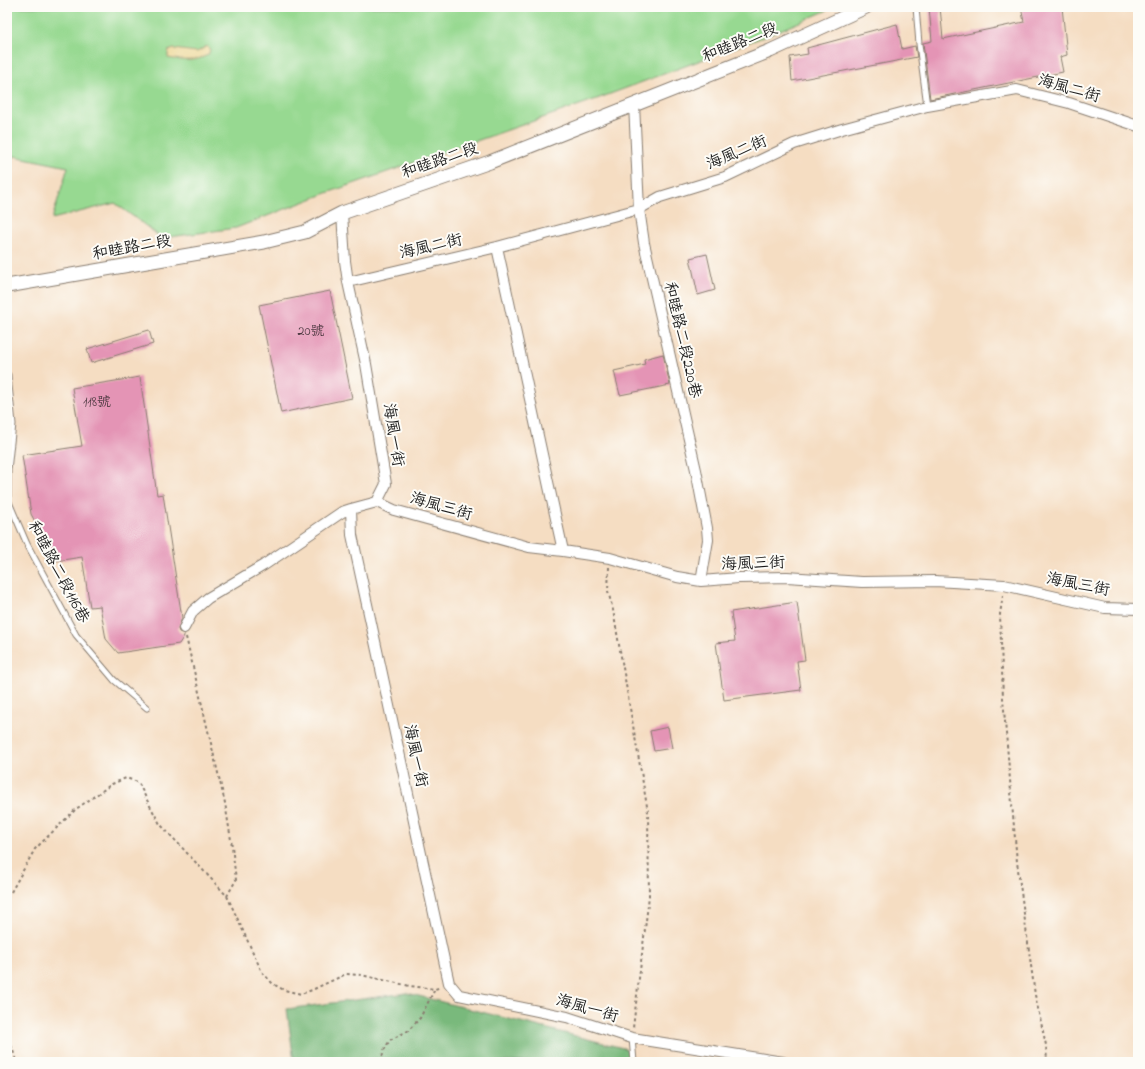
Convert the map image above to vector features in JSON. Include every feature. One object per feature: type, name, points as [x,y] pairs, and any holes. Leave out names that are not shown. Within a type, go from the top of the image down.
[{"type":"street","name":"和睦路二段","points":[[7,286],[264,242],[305,232],[342,213],[490,162],[770,51],[866,7]]},
{"type":"street","name":"海風二街","points":[[348,282],[497,247],[639,209],[660,197],[725,177],[794,144],[842,129],[927,106],[1017,90],[1069,103],[1138,126]]},
{"type":"street","name":"和睦路二段220巷","points":[[634,104],[639,209],[644,243],[696,470],[707,528],[708,540],[701,581]]},
{"type":"street","name":"海風一街","points":[[342,213],[348,282],[366,364],[386,484],[377,502]]},
{"type":"street","points":[[497,247],[563,551]]},
{"type":"street","points":[[184,628],[193,611],[208,598],[264,565],[342,512],[377,502]]},
{"type":"street","name":"海風三街","points":[[377,502],[394,510],[529,547],[610,558],[677,577],[701,581],[739,578],[787,577],[862,582],[934,581],[1004,585],[1105,608],[1138,609]]},
{"type":"street","name":"海風一街","points":[[351,509],[352,535],[449,983],[459,995],[567,1017],[632,1038],[783,1062]]},
{"type":"lane","points":[[916,7],[927,106]]},
{"type":"lane","name":"和睦路二段116巷","points":[[7,374],[13,424],[8,470],[8,500],[27,544],[76,634],[114,680],[147,708]]},
{"type":"lane","points":[[632,1038],[634,1062]]},
{"type":"path","points":[[610,558],[608,591],[613,610],[648,812],[649,896],[632,1038]]},
{"type":"path","points":[[1004,585],[1000,614],[1003,698],[1017,862],[1034,995],[1046,1045],[1047,1062]]},
{"type":"path","points":[[184,628],[225,803],[231,839],[236,880],[227,896]]},
{"type":"path","points":[[11,892],[36,849],[76,808],[112,784],[126,778],[138,782],[160,824],[227,896],[262,972],[273,984],[284,990],[301,994],[346,974],[361,975],[410,986],[435,989],[449,983]]},
{"type":"path","points":[[382,1062],[383,1052],[390,1040],[408,1031],[420,1018],[435,989]]},
{"type":"path","points":[[7,1034],[17,1062]]},
{"type":"green space","points":[[7,7],[835,7],[771,34],[594,100],[324,194],[236,228],[162,238],[115,203],[52,219],[68,167],[14,156],[7,166]]},
{"type":"green space","points":[[407,993],[627,1049],[630,1062],[294,1062],[287,1009]]},
{"type":"sand","points":[[207,46],[210,50],[208,55],[198,59],[184,60],[168,58],[168,51],[174,49],[197,52]]},
{"type":"building","points":[[929,7],[940,7],[943,39],[1024,22],[1021,7],[1062,7],[1067,55],[1060,57],[1063,72],[930,99],[923,43],[932,41]]},
{"type":"building","points":[[897,24],[902,49],[915,46],[917,57],[792,81],[790,57],[808,54],[807,48]]},
{"type":"building","points":[[707,254],[715,290],[698,295],[690,258]]},
{"type":"building","points":[[330,291],[352,398],[281,413],[259,305]]},
{"type":"building","points":[[149,330],[153,344],[91,363],[87,349]]},
{"type":"building","points":[[663,354],[670,385],[620,395],[614,371],[645,364],[644,359]]},
{"type":"building","points":[[140,377],[157,495],[163,494],[182,618],[178,629],[179,632],[184,634],[184,636],[179,644],[118,653],[106,639],[100,606],[90,607],[82,557],[56,561],[31,514],[22,455],[82,446],[72,388]]},
{"type":"building","points":[[797,602],[805,660],[797,661],[801,690],[724,700],[716,643],[735,641],[731,612]]},
{"type":"building","points":[[668,727],[672,748],[654,751],[650,731]]}]
